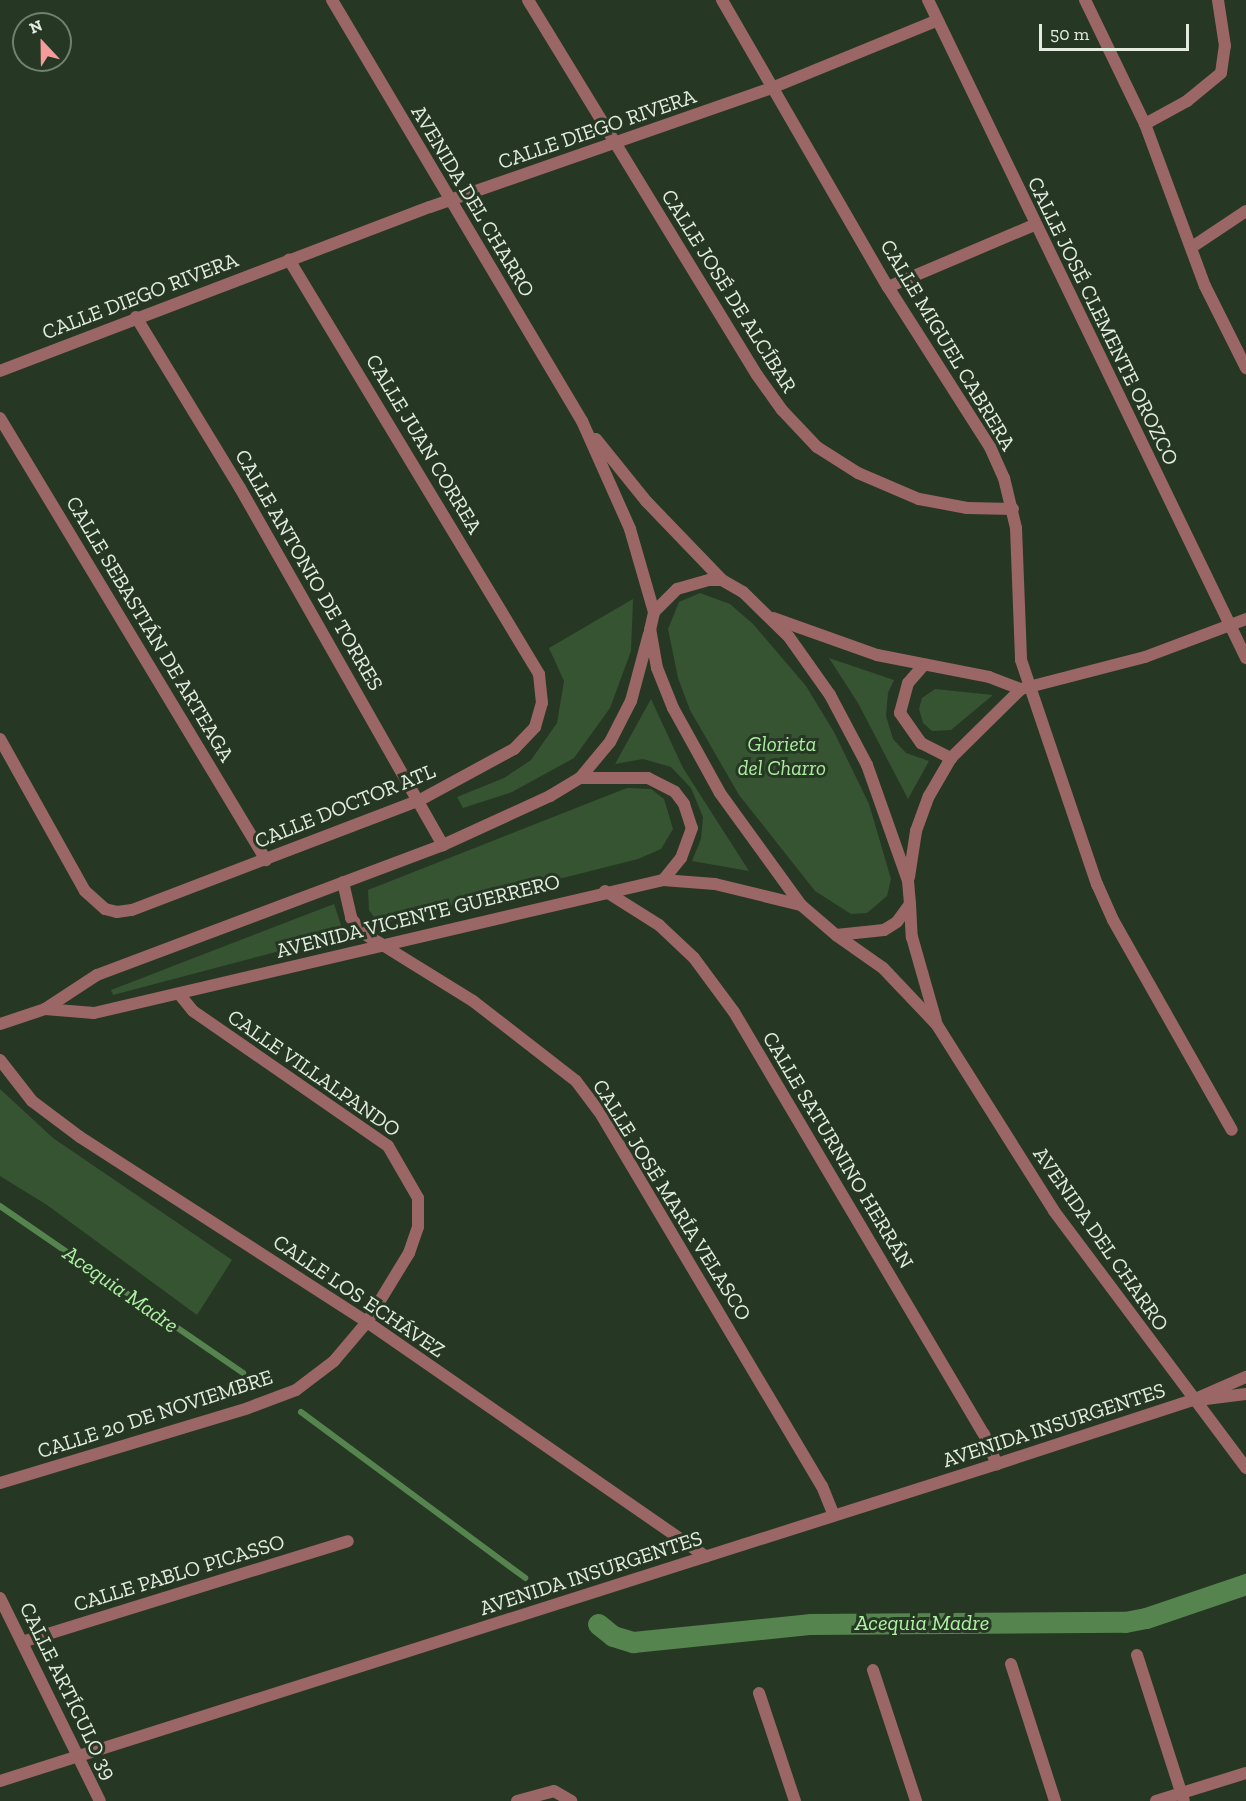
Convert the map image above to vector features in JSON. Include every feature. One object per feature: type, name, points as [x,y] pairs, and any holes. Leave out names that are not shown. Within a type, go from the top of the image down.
[{"type":"street","name":"AVENIDA DEL CHARRO","points":[[332,0],[448,200],[582,422],[627,519],[654,612]]},
{"type":"street","name":"CALLE JOSÉ DE ALCÍBAR","points":[[528,0],[757,375],[782,410],[817,447],[858,473],[919,498],[967,508],[1013,509]]},
{"type":"street","name":"CALLE MIGUEL CABRERA","points":[[722,0],[888,287],[990,447],[1013,509],[1020,648],[1025,688],[1113,920],[1232,1130]]},
{"type":"street","name":"CALLE JOSÉ CLEMENTE OROZCO","points":[[928,0],[1034,225],[1246,658]]},
{"type":"street","points":[[1085,0],[1145,124],[1205,286],[1246,368]]},
{"type":"street","points":[[1145,124],[1187,101],[1221,73],[1225,46],[1218,0]]},
{"type":"street","name":"CALLE DIEGO RIVERA","points":[[0,371],[448,200],[615,145],[774,87],[936,21]]},
{"type":"street","points":[[1192,247],[1246,210]]},
{"type":"street","points":[[888,287],[1034,225]]},
{"type":"street","name":"CALLE JUAN CORREA","points":[[289,260],[525,649]]},
{"type":"street","name":"CALLE ANTONIO DE TORRES","points":[[136,318],[240,488],[420,800],[443,845]]},
{"type":"street","name":"CALLE SEBASTIÁN DE ARTEAGA","points":[[0,418],[266,860]]},
{"type":"street","name":"AVENIDA DEL CHARRO","points":[[582,422],[646,501],[722,580],[743,592],[772,618]]},
{"type":"street","points":[[654,612],[665,598],[687,584],[722,580]]},
{"type":"street","name":"AVENIDA VICENTE GUERRERO","points":[[0,1024],[45,1009],[97,975],[443,845],[550,796],[580,778],[610,742],[631,701],[654,612]]},
{"type":"street","points":[[772,618],[922,666],[989,677],[1025,688]]},
{"type":"street","points":[[772,618],[807,662],[849,728],[885,808],[908,881]]},
{"type":"street","points":[[908,881],[916,831],[929,796],[951,758],[1025,688],[1145,657],[1246,619]]},
{"type":"street","points":[[650,630],[657,669],[700,761],[801,905]]},
{"type":"street","name":"CALLE DOCTOR ATL","points":[[0,739],[85,891],[105,909],[132,909],[420,800],[514,749],[527,737],[540,715],[542,693],[539,674],[525,649]]},
{"type":"street","points":[[922,666],[908,683],[900,713],[921,743],[951,758]]},
{"type":"street","points":[[580,778],[648,778],[675,792],[684,804],[692,828],[681,858],[663,880]]},
{"type":"street","name":"AVENIDA VICENTE GUERRERO","points":[[45,1009],[94,1013],[605,891],[663,880],[715,884],[801,905]]},
{"type":"street","name":"AVENIDA DEL CHARRO","points":[[908,881],[912,936],[937,1024]]},
{"type":"street","name":"CALLE JOSÉ MARÍA VELASCO","points":[[343,882],[351,918],[363,933],[473,1001],[576,1081],[599,1110],[822,1486],[834,1515]]},
{"type":"street","name":"CALLE SATURNINO HERRÁN","points":[[605,891],[659,925],[694,958],[734,1012],[984,1434],[997,1464]]},
{"type":"street","points":[[837,935],[884,930],[897,922],[910,904]]},
{"type":"street","name":"AVENIDA DEL CHARRO","points":[[801,905],[837,935],[883,968],[937,1024],[1054,1212],[1246,1468]]},
{"type":"street","name":"CALLE VILLALPANDO","points":[[179,994],[193,1011],[375,1137],[400,1162],[418,1198],[418,1227],[409,1253],[367,1322]]},
{"type":"street","name":"CALLE LOS ECHÁVEZ","points":[[0,1060],[32,1101],[51,1117],[367,1322],[706,1557]]},
{"type":"street","name":"CALLE 20 DE NOVIEMBRE","points":[[0,1483],[288,1393],[334,1361],[367,1322]]},
{"type":"street","name":"AVENIDA INSURGENTES","points":[[0,1781],[997,1464],[1193,1400],[1246,1377]]},
{"type":"street","name":"AVENIDA INSURGENTES","points":[[1193,1400],[1246,1394]]},
{"type":"street","name":"CALLE PABLO PICASSO","points":[[22,1642],[348,1541]]},
{"type":"street","name":"CALLE ARTÍCULO 39","points":[[0,1598],[100,1801]]},
{"type":"street","points":[[1137,1655],[1183,1797]]},
{"type":"street","points":[[1011,1664],[1055,1801]]},
{"type":"street","points":[[873,1670],[916,1801]]},
{"type":"street","points":[[759,1693],[795,1801]]},
{"type":"street","points":[[1156,1801],[1183,1797],[1246,1773]]},
{"type":"street","points":[[517,1801],[550,1791],[568,1798]]},
{"type":"green space","name":"Glorieta del Charro","points":[[700,593],[730,604],[753,624],[806,686],[834,732],[869,804],[891,879],[887,896],[867,913],[851,914],[815,891],[739,795],[690,710],[678,678],[668,629],[679,602]]},
{"type":"green space","points":[[633,599],[631,651],[610,708],[574,758],[512,792],[463,808],[457,797],[504,778],[531,760],[557,723],[564,681],[549,648]]},
{"type":"green space","points":[[829,658],[894,680],[888,693],[886,716],[893,739],[906,753],[929,761],[908,799],[858,703]]},
{"type":"green space","points":[[935,689],[993,695],[951,730],[932,731],[923,723],[919,709],[922,698]]},
{"type":"green space","points":[[651,699],[683,768],[749,871],[692,861],[701,839],[703,817],[691,788],[671,767],[643,759],[615,764]]},
{"type":"green space","points":[[627,788],[651,789],[664,799],[673,829],[661,849],[638,859],[379,924],[369,910],[368,890]]},
{"type":"green space","points":[[334,904],[344,934],[113,995],[111,990]]},
{"type":"green space","points":[[0,1089],[53,1138],[232,1260],[197,1315],[47,1205],[0,1176]]},
{"type":"waterway","name":"Acequia Madre","points":[[0,1206],[243,1373]]},
{"type":"waterway","name":"Acequia Madre","points":[[301,1412],[525,1578]]},
{"type":"waterway","name":"Acequia Madre","points":[[598,1624],[613,1636],[633,1642],[811,1624],[1125,1622],[1146,1618],[1246,1584]]}]
